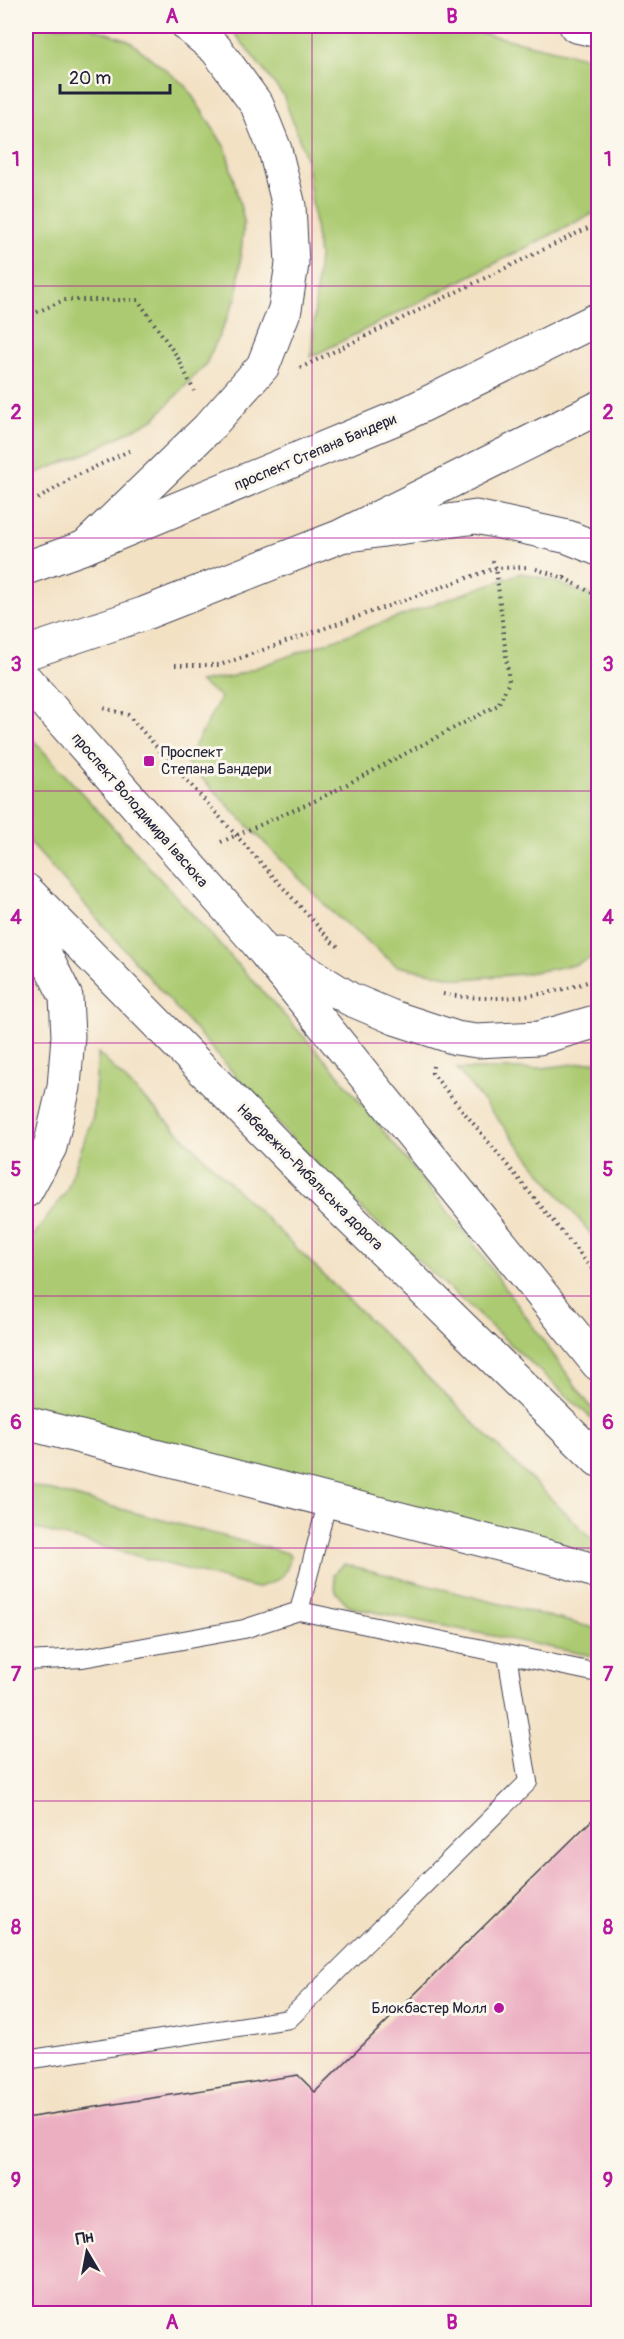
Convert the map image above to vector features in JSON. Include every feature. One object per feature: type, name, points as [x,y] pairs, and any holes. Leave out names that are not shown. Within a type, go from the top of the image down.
[{"type":"main road","points":[[85,548],[208,428],[263,366],[285,309],[292,264],[289,206],[275,150],[257,105],[216,50],[188,26]]},
{"type":"main road","points":[[576,26],[598,31]]},
{"type":"main road","name":"проспект Степана Бандери","points":[[26,568],[85,548],[401,416],[598,319]]},
{"type":"main road","points":[[26,653],[142,614],[341,536],[598,408]]},
{"type":"main road","points":[[341,536],[476,518],[591,545]]},
{"type":"main road","name":"проспект Володимира Івасюка","points":[[26,680],[255,940]]},
{"type":"main road","name":"Набережно-Рибальська дорога","points":[[26,890],[320,1189],[598,1460]]},
{"type":"main road","points":[[26,916],[66,997],[68,1036],[64,1087],[50,1147],[26,1191]]},
{"type":"main road","points":[[255,940],[350,999],[439,1034],[477,1041],[539,1038],[598,1021]]},
{"type":"main road","points":[[255,940],[598,1364]]},
{"type":"main road","points":[[26,1424],[561,1560],[598,1572]]},
{"type":"lane","points":[[299,1611],[328,1500]]},
{"type":"lane","points":[[26,1661],[83,1658],[182,1641],[244,1629],[299,1611],[598,1673]]},
{"type":"lane","points":[[26,2060],[289,2019],[528,1782],[507,1655]]},
{"type":"path","points":[[265,361],[290,372],[598,223]]},
{"type":"path","points":[[26,318],[64,300],[138,300],[178,358],[199,400]]},
{"type":"path","points":[[189,398],[202,382]]},
{"type":"path","points":[[38,499],[72,478],[134,448]]},
{"type":"path","points":[[564,578],[591,545]]},
{"type":"path","points":[[221,842],[317,800],[498,705],[509,682],[496,568],[489,550]]},
{"type":"path","points":[[174,665],[220,665],[496,568],[528,567],[564,578],[598,596]]},
{"type":"path","points":[[104,708],[128,715],[332,942],[342,949]]},
{"type":"path","points":[[436,992],[446,995],[522,997],[550,992],[598,978]]},
{"type":"path","points":[[446,995],[432,1073],[598,1276]]},
{"type":"green space","points":[[26,26],[86,26],[128,40],[186,86],[226,149],[244,221],[237,296],[206,364],[154,419],[87,453],[29,476],[26,462]]},
{"type":"green space","points":[[229,26],[451,26],[598,60],[598,211],[311,357],[319,256],[306,158],[283,95]]},
{"type":"green space","points":[[521,573],[550,580],[598,598],[598,955],[574,965],[522,974],[463,979],[397,966],[334,914],[186,762],[221,697],[199,682],[233,676]]},
{"type":"green space","points":[[26,732],[337,1073],[473,1243],[598,1417],[598,1424],[339,1188],[282,1128],[26,838]]},
{"type":"green space","points":[[98,1053],[598,1545],[598,1554],[26,1414],[26,1246],[66,1192],[93,1116]]},
{"type":"green space","points":[[598,1061],[598,1243],[457,1069],[534,1069]]},
{"type":"green space","points":[[26,1484],[287,1553],[291,1556],[280,1578],[256,1588],[26,1526]]},
{"type":"green space","points":[[344,1564],[598,1629],[598,1657],[350,1607],[336,1592],[333,1575]]},
{"type":"building","name":"Блокбастер Молл","points":[[598,1814],[598,2313],[26,2313],[26,2118],[298,2075],[315,2092]]},
{"type":"place","name":"Проспект Степана Бандери","points":[[149,761]]},
{"type":"place","name":"Блокбастер Молл","points":[[499,2008]]}]
